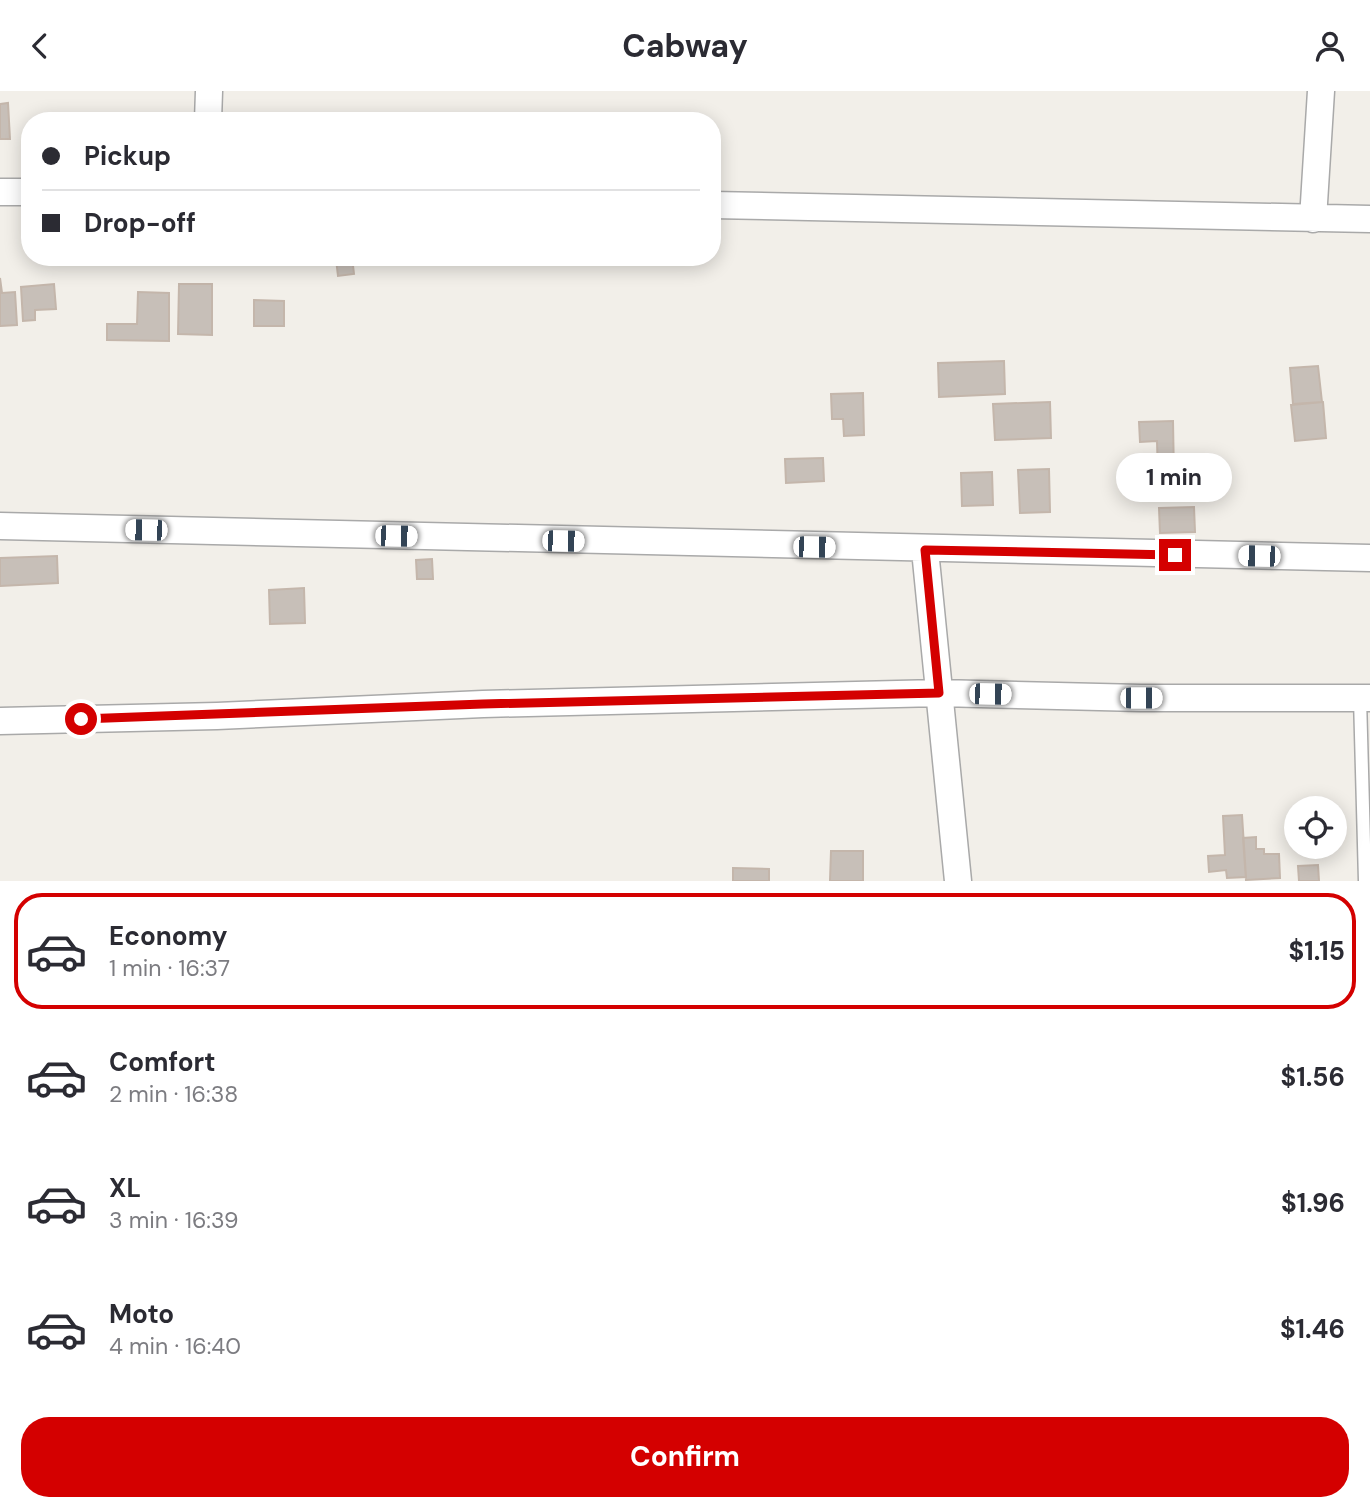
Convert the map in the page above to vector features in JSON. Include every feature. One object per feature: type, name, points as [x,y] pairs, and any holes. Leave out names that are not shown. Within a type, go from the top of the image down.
[{"type":"street","points":[[208,112],[209,91]]},
{"type":"street","points":[[1313,219],[1321,91]]},
{"type":"street","points":[[0,192],[21,192]]},
{"type":"street","points":[[721,205],[1370,219]]},
{"type":"street","points":[[0,526],[925,550],[1370,558]]},
{"type":"street","points":[[925,550],[958,881]]},
{"type":"street","points":[[0,721],[217,716],[483,704],[939,693],[1141,698],[1365,698]]},
{"type":"lane","points":[[1364,881],[1365,698]]},
{"type":"building","points":[[8,103],[10,139],[0,139],[0,104]]},
{"type":"building","points":[[337,266],[353,266],[354,274],[338,276]]},
{"type":"building","points":[[0,278],[2,293],[15,292],[17,325],[0,326]]},
{"type":"building","points":[[54,284],[56,309],[35,310],[35,320],[23,321],[21,287]]},
{"type":"building","points":[[179,284],[212,284],[212,335],[178,334]]},
{"type":"building","points":[[138,292],[169,293],[169,341],[107,340],[107,324],[137,324]]},
{"type":"building","points":[[254,300],[284,301],[284,326],[254,326]]},
{"type":"building","points":[[1004,361],[1005,394],[939,397],[938,363]]},
{"type":"building","points":[[1318,366],[1322,402],[1293,404],[1290,368]]},
{"type":"building","points":[[863,393],[864,435],[844,436],[843,419],[832,419],[831,394]]},
{"type":"building","points":[[1050,402],[1051,438],[995,440],[993,404]]},
{"type":"building","points":[[1323,402],[1326,438],[1295,441],[1291,405]]},
{"type":"building","points":[[1173,421],[1174,477],[1158,477],[1157,441],[1140,442],[1139,422]]},
{"type":"building","points":[[823,458],[824,481],[786,483],[785,459]]},
{"type":"building","points":[[1049,469],[1050,512],[1020,513],[1018,470]]},
{"type":"building","points":[[992,472],[993,505],[962,506],[961,473]]},
{"type":"building","points":[[1194,507],[1195,532],[1160,533],[1159,508]]},
{"type":"building","points":[[57,556],[58,583],[0,586],[0,558]]},
{"type":"building","points":[[432,559],[433,579],[417,579],[416,560]]},
{"type":"building","points":[[304,588],[305,623],[270,624],[269,590]]},
{"type":"building","points":[[1242,815],[1246,877],[1227,878],[1226,870],[1209,872],[1208,856],[1225,855],[1223,816]]},
{"type":"building","points":[[1256,837],[1256,849],[1264,849],[1264,854],[1279,854],[1280,878],[1246,880],[1243,838]]},
{"type":"building","points":[[831,851],[863,851],[863,881],[830,881]]},
{"type":"building","points":[[1318,865],[1319,881],[1299,881],[1298,866]]},
{"type":"building","points":[[733,868],[769,869],[769,881],[733,881]]},
{"type":"route","points":[[81,719],[483,704],[939,693],[925,550],[1175,555]]}]
